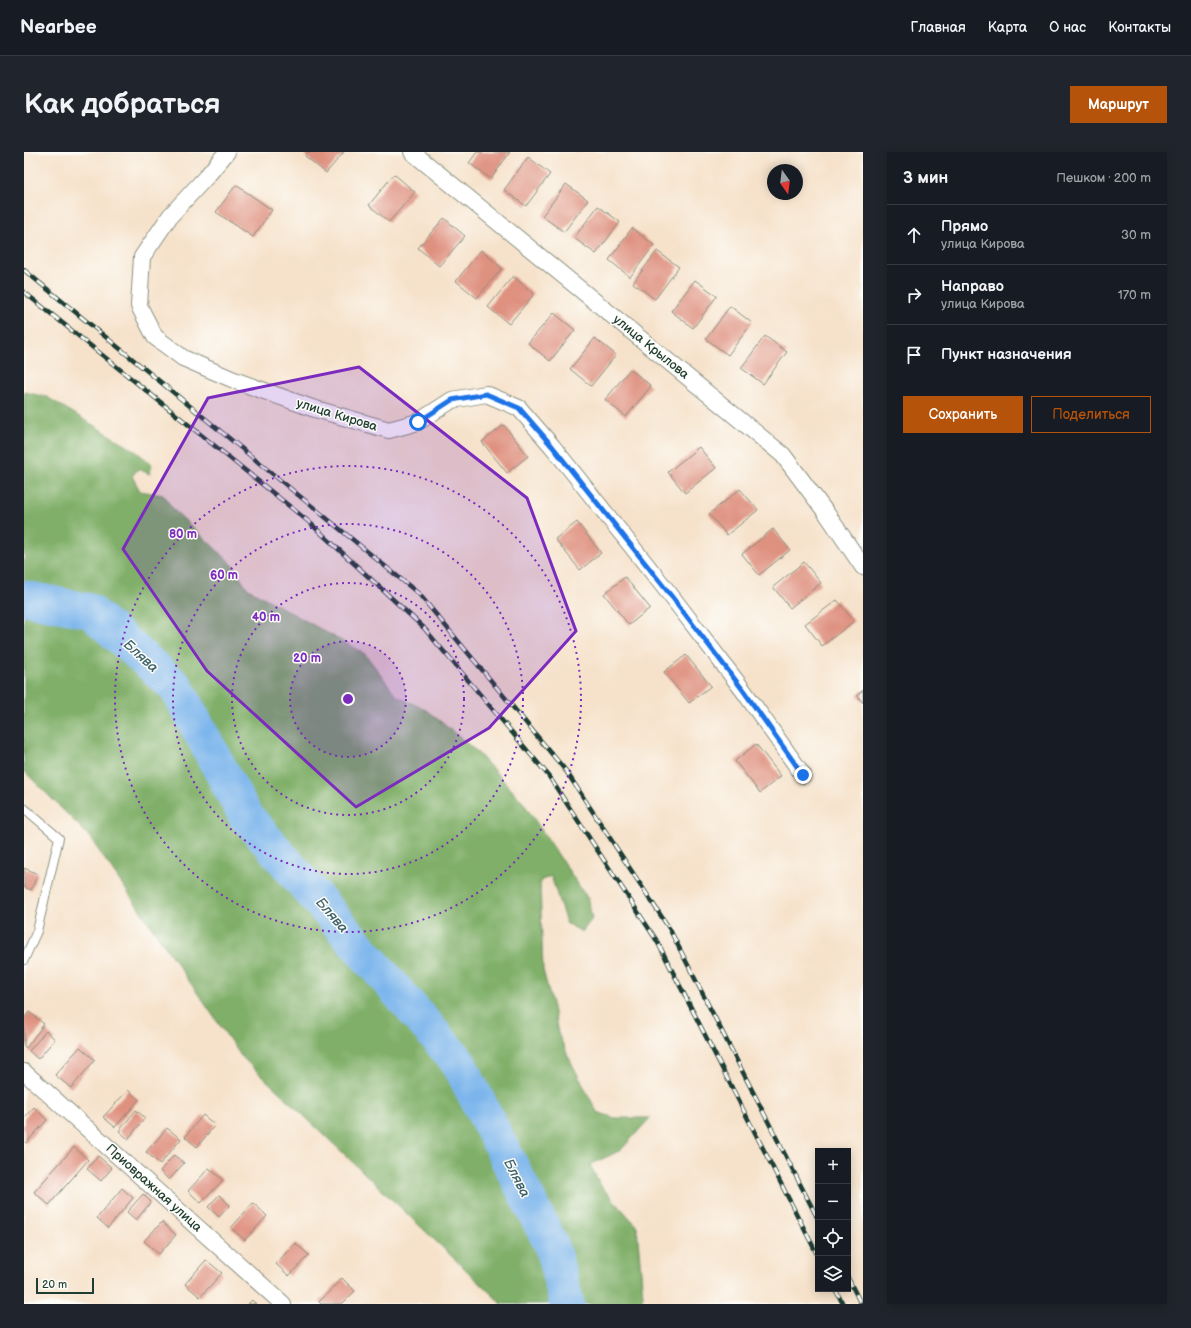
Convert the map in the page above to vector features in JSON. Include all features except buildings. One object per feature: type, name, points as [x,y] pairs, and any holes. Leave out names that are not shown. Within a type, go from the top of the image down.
[{"type":"street","name":"улица Кирова","points":[[226,152],[207,176],[170,216],[142,256],[139,306],[154,337],[183,358],[234,380],[312,408],[389,430],[418,422],[452,400],[486,394],[519,408],[552,446],[677,603],[743,690],[803,775]]},
{"type":"street","name":"улица Крылова","points":[[412,152],[782,455],[827,514],[863,566]]},
{"type":"street","name":"Приовражная улица","points":[[24,1072],[284,1304]]},
{"type":"lane","points":[[24,808],[59,838],[37,931],[24,960]]},
{"type":"highlighted area","points":[[359,367],[527,498],[576,631],[489,728],[356,807],[207,671],[123,549],[208,398]]},
{"type":"green space","points":[[24,392],[47,397],[134,450],[152,464],[150,474],[138,469],[132,476],[140,491],[163,495],[174,510],[233,565],[247,588],[365,654],[397,696],[428,711],[476,751],[522,801],[588,899],[592,919],[582,932],[566,923],[551,876],[540,881],[543,970],[558,1033],[569,1058],[597,1112],[615,1118],[650,1118],[621,1150],[590,1165],[601,1186],[637,1226],[643,1296],[640,1304],[502,1304],[241,1056],[88,835],[24,771]]},
{"type":"waterway","name":"Блява","points":[[24,598],[90,611],[176,687],[245,815],[458,1062],[551,1244],[567,1304]]},
{"type":"railway","points":[[24,270],[419,594],[566,771],[669,928],[815,1213]]},
{"type":"railway","points":[[24,292],[309,522],[424,628],[548,775],[657,941],[815,1250]]},
{"type":"railway","points":[[851,1284],[861,1304]]},
{"type":"railway","points":[[837,1292],[843,1304]]},
{"type":"route","points":[[418,422],[452,400],[486,394],[519,408],[552,446],[672,597],[743,690],[803,775]]}]
